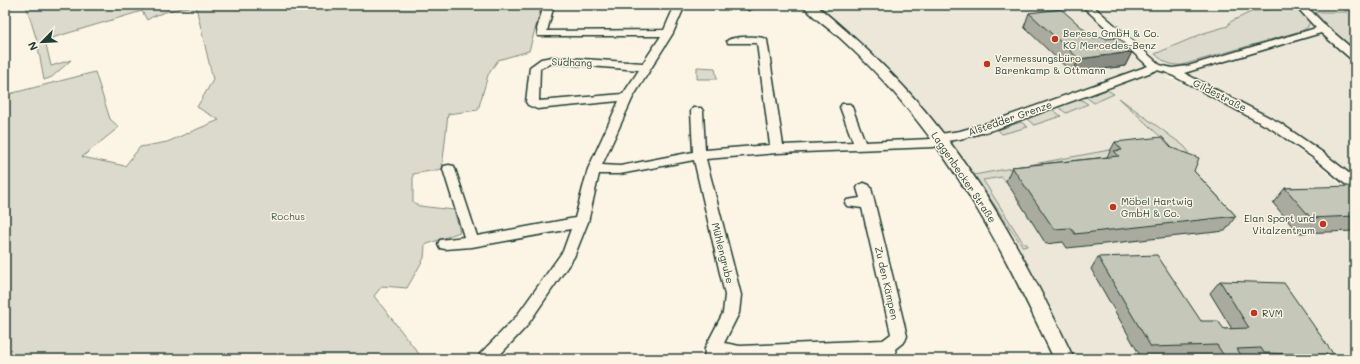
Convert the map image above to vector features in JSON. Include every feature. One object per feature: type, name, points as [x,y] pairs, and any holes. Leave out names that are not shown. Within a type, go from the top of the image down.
[{"type":"street","points":[[549,5],[542,34],[668,33]]},
{"type":"street","points":[[486,359],[521,322],[569,253],[581,222],[594,169],[627,97],[668,33],[680,5]]},
{"type":"street","name":"Laggenbecker Straße","points":[[809,5],[868,56],[940,140],[979,198],[1013,255],[1064,359]]},
{"type":"street","name":"Gildestraße","points":[[1086,5],[1156,67],[1172,72],[1276,126],[1318,155],[1355,185]]},
{"type":"street","points":[[1300,5],[1323,29],[1355,57]]},
{"type":"street","points":[[1172,72],[1189,69],[1323,29]]},
{"type":"street","points":[[732,41],[762,40],[778,149]]},
{"type":"street","name":"Südhang","points":[[627,97],[537,105],[532,102],[535,67],[545,61],[552,60],[646,67]]},
{"type":"street","name":"Alstedder Grenze","points":[[594,169],[620,170],[699,155],[778,149],[934,143],[944,137],[960,135],[992,126],[1156,67]]},
{"type":"street","points":[[846,107],[860,145]]},
{"type":"street","points":[[697,111],[699,155]]},
{"type":"street","name":"Mühlengrube","points":[[699,155],[733,295],[734,306],[731,318],[713,353],[888,353]]},
{"type":"street","points":[[449,170],[472,242]]},
{"type":"street","name":"Zu den Kämpen","points":[[864,188],[899,336],[888,353]]},
{"type":"street","points":[[852,203],[868,203]]},
{"type":"street","points":[[445,244],[472,242],[581,222]]},
{"type":"shaded area","points":[[815,5],[1300,5],[1355,59],[1355,181],[1278,122],[1261,112],[1198,80],[1185,71],[1165,78],[1180,82],[1261,124],[1313,161],[1355,197],[1355,359],[1076,359],[1028,266],[948,142],[885,66]],"holes":[[[1295,8],[1307,28],[1301,31],[1174,65],[1160,59],[1156,54],[1204,33],[1228,26],[1253,11]]]},
{"type":"green space","name":"Rochus","points":[[26,5],[542,5],[529,51],[498,60],[488,75],[478,110],[448,114],[442,169],[413,174],[413,202],[419,206],[454,210],[460,232],[425,245],[424,258],[407,288],[382,286],[374,296],[423,359],[5,359],[5,95],[95,72],[110,119],[119,127],[82,157],[125,166],[140,147],[167,142],[219,120],[197,107],[213,80],[196,7],[171,10],[151,17],[147,20],[142,11],[45,40],[51,66],[71,60],[52,77],[44,80],[37,41]]},
{"type":"green space","points":[[1338,5],[1350,5],[1355,8],[1355,52],[1329,28],[1315,12],[1347,12]]},
{"type":"green space","points":[[1296,8],[1304,13],[1310,22],[1307,28],[1301,31],[1182,65],[1168,63],[1155,54],[1204,33],[1228,26],[1230,22],[1253,11]]},
{"type":"green space","points":[[697,67],[715,68],[717,79],[697,79]]},
{"type":"green space","points":[[1107,90],[1114,94],[1094,103],[1086,97]]},
{"type":"green space","points":[[1119,98],[1184,146],[1188,151],[1188,154],[1110,170],[1005,181],[1002,177],[983,180],[1024,244],[1027,244],[1027,246],[1023,247],[974,175],[1164,140]]},
{"type":"green space","points":[[1080,99],[1088,104],[1066,113],[1058,107]]},
{"type":"green space","points":[[1052,109],[1061,116],[1034,125],[1027,119]]},
{"type":"green space","points":[[1021,122],[1028,127],[1002,134],[998,130]]},
{"type":"building","points":[[1061,9],[1094,38],[1104,37],[1106,39],[1120,39],[1132,52],[1079,59],[1029,13]]},
{"type":"building","name":"Möbel Hartwig GmbH & Co.","points":[[1162,137],[1172,148],[1199,158],[1194,171],[1236,216],[1075,234],[1071,228],[1054,229],[1012,167],[1119,156],[1114,151],[1122,150],[1115,142]]},
{"type":"building","points":[[1353,186],[1355,188],[1355,216],[1311,218],[1285,188]]},
{"type":"building","name":"RVM","points":[[1157,255],[1201,321],[1218,321],[1224,329],[1249,328],[1220,281],[1284,283],[1334,355],[1264,353],[1261,348],[1237,349],[1244,359],[1226,359],[1217,345],[1151,347],[1098,257]]},
{"type":"place","name":"Beresa GmbH & Co. KG Mercedes-Benz","points":[[1055,39]]},
{"type":"place","name":"Vermessungsbüro Barenkamp & Ottmann","points":[[987,64]]},
{"type":"place","name":"Möbel Hartwig GmbH & Co.","points":[[1113,207]]},
{"type":"place","name":"Elan Sport und Vitalzentrum","points":[[1323,224]]},
{"type":"place","name":"RVM","points":[[1254,313]]}]
